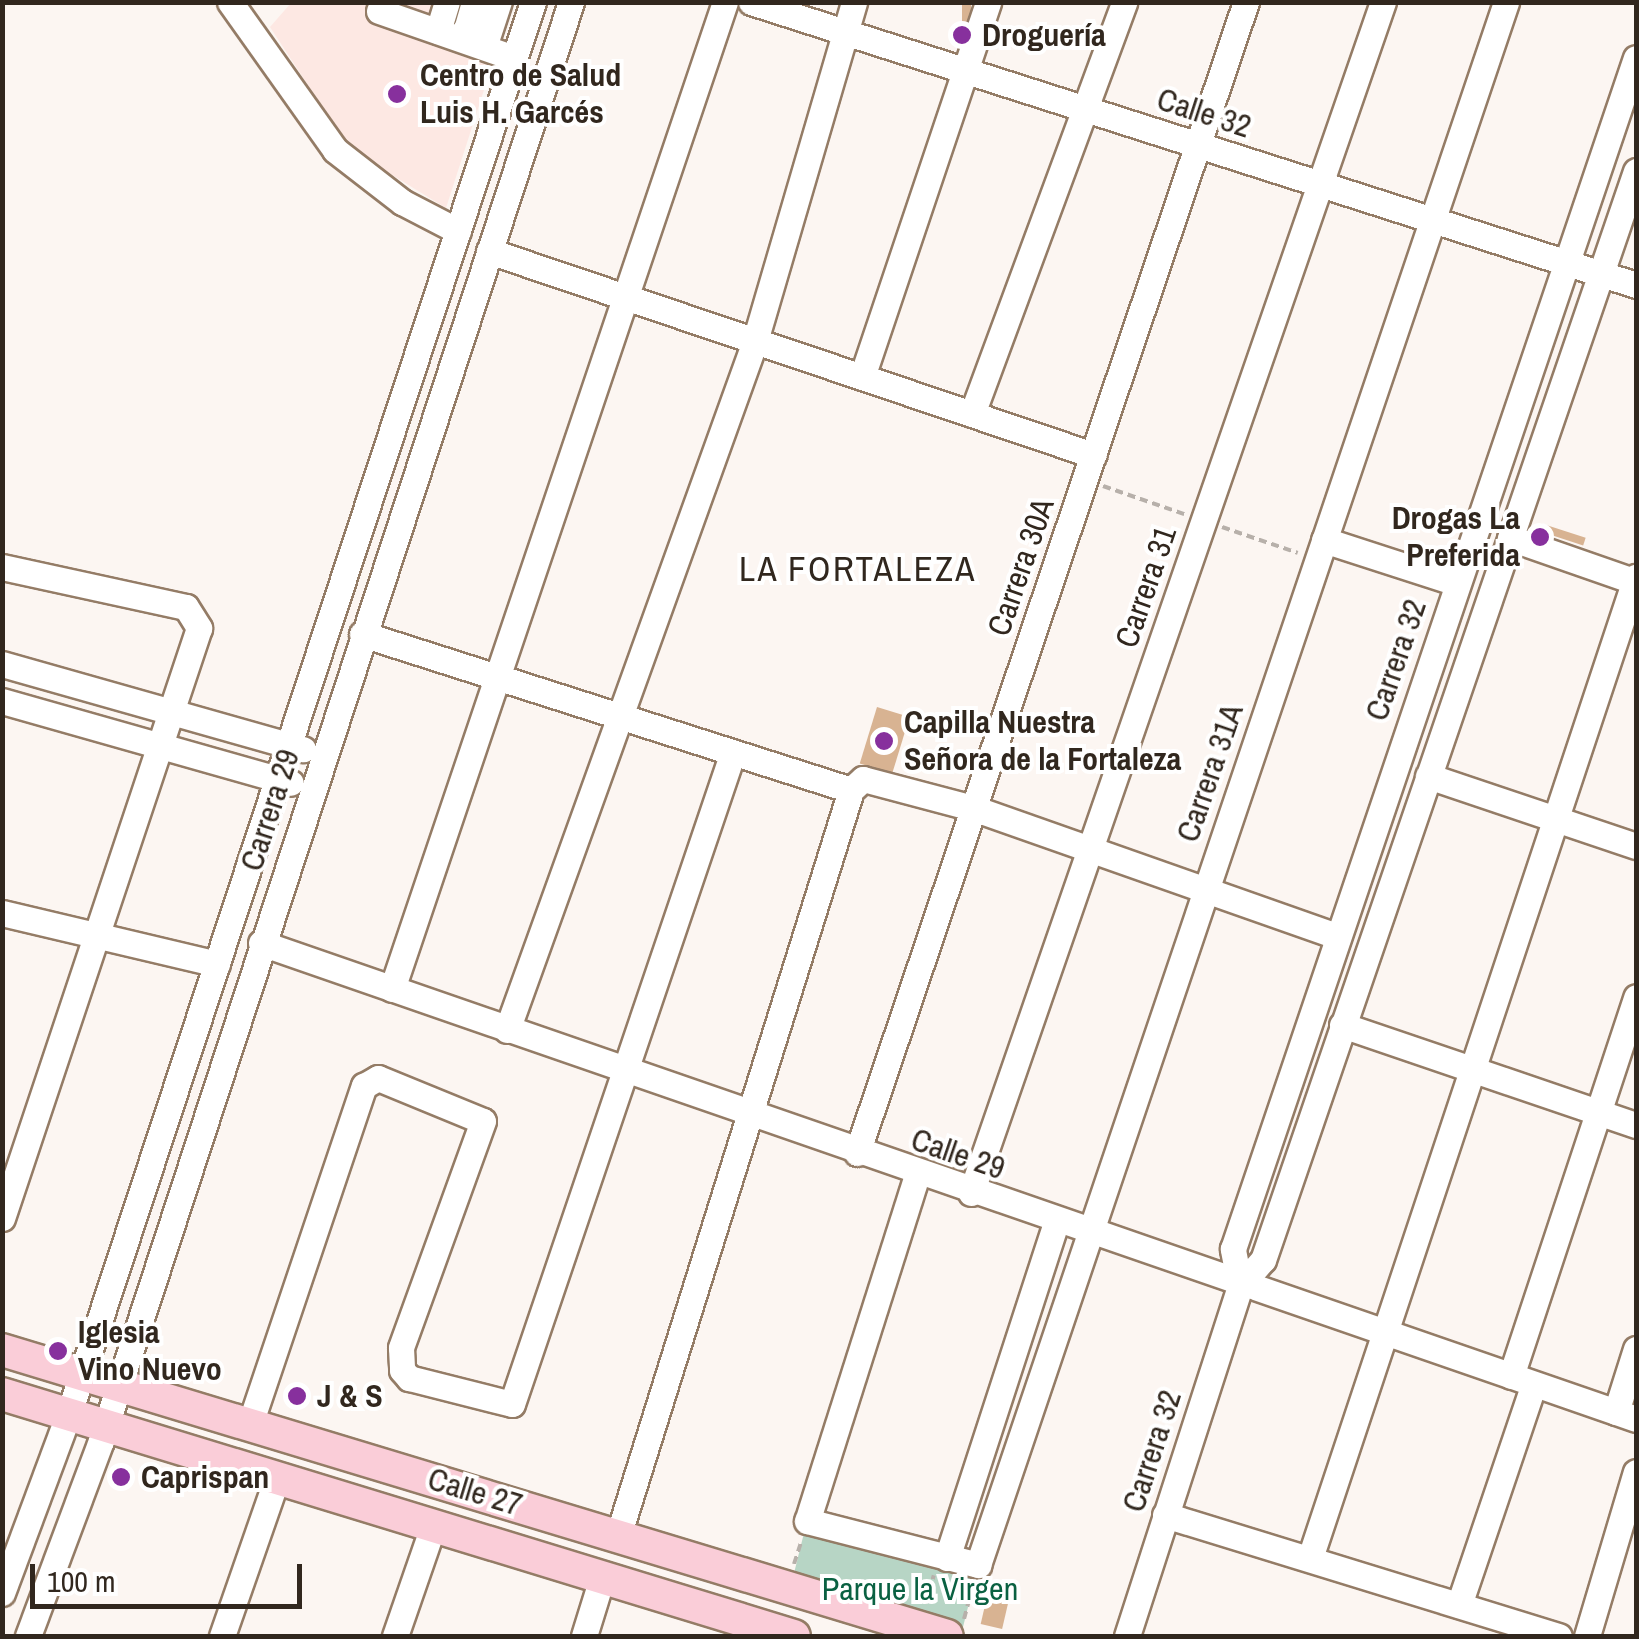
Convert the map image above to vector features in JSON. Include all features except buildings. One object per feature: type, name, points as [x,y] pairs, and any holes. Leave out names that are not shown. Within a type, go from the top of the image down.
[{"type":"main road","name":"Calle 27","points":[[2,1350],[80,1377],[251,1422],[618,1536],[942,1630]]},
{"type":"main road","name":"Calle 27","points":[[2,1394],[794,1636]]},
{"type":"street","points":[[466,30],[474,2]]},
{"type":"street","points":[[379,10],[442,19],[488,38],[498,2]]},
{"type":"street","name":"Carrera 29","points":[[2,1594],[68,1416],[533,2]]},
{"type":"street","name":"Carrera 29","points":[[28,1636],[106,1428],[322,754],[571,2]]},
{"type":"street","points":[[392,989],[725,2]]},
{"type":"street","name":"Calle 32","points":[[751,2],[1636,285]]},
{"type":"street","points":[[508,1030],[755,341],[854,2]]},
{"type":"street","points":[[862,377],[988,2]]},
{"type":"street","points":[[972,414],[1124,2]]},
{"type":"street","name":"Carrera 30A","points":[[857,1153],[1246,2]]},
{"type":"street","name":"Carrera 31","points":[[971,1193],[1384,2]]},
{"type":"street","name":"Carrera 31A","points":[[978,1566],[1506,2]]},
{"type":"street","points":[[243,9],[314,125],[356,171],[458,232]]},
{"type":"street","points":[[442,19],[514,58]]},
{"type":"street","name":"Carrera 32","points":[[1240,1286],[1233,1250],[1636,58]]},
{"type":"street","name":"Carrera 32","points":[[1127,1636],[1240,1286],[1263,1260],[1636,171]]},
{"type":"street","points":[[489,251],[1093,455]]},
{"type":"street","points":[[1310,1558],[1636,580],[1510,538]]},
{"type":"street","points":[[1324,540],[1457,583]]},
{"type":"street","points":[[2,567],[186,607],[200,628],[2,1218]]},
{"type":"street","points":[[362,634],[851,790]]},
{"type":"street","points":[[2,664],[322,754]]},
{"type":"street","points":[[2,701],[311,788]]},
{"type":"street","points":[[251,1422],[364,1086],[378,1078],[478,1114],[484,1130],[401,1348],[409,1378],[512,1404],[628,1072],[733,752]]},
{"type":"street","points":[[1428,776],[1636,846]]},
{"type":"street","points":[[618,1536],[851,790],[862,779],[884,779],[973,808],[1336,936]]},
{"type":"street","points":[[2,913],[216,964]]},
{"type":"street","name":"Calle 29","points":[[261,943],[917,1175],[1626,1416]]},
{"type":"street","points":[[1459,1605],[1599,1110],[1636,997]]},
{"type":"street","points":[[1342,1025],[1636,1125]]},
{"type":"street","points":[[2,1133],[28,1142]]},
{"type":"street","points":[[917,1175],[808,1521],[978,1566]]},
{"type":"street","points":[[944,1557],[1056,1222]]},
{"type":"street","points":[[1626,1416],[1636,1349]]},
{"type":"street","points":[[1587,1636],[1636,1472]]},
{"type":"street","points":[[222,1636],[277,1478]]},
{"type":"street","points":[[1165,1516],[1559,1636]]},
{"type":"street","points":[[395,1636],[433,1526]]},
{"type":"street","points":[[584,1636],[602,1578]]},
{"type":"path","points":[[942,1630],[944,1557]]},
{"type":"path","points":[[942,1630],[978,1566]]},
{"type":"shaded area","name":"Centro de Salud Luis H. Garcés","points":[[291,3],[512,3],[446,208],[361,156],[341,136],[270,27]]},
{"type":"green space","name":"Parque la Virgen","points":[[807,1521],[979,1564],[962,1633],[790,1590]]},
{"type":"place","name":"Droguería","points":[[962,35]]},
{"type":"place","name":"Centro de Salud Luis H. Garcés","points":[[397,94]]},
{"type":"place","name":"Drogas La Preferida","points":[[1540,537]]},
{"type":"place","name":"Capilla Nuestra Señora de la Fortaleza","points":[[884,741]]},
{"type":"place","name":"Iglesia Vino Nuevo","points":[[58,1351]]},
{"type":"place","name":"J & S","points":[[297,1396]]},
{"type":"place","name":"Caprispan","points":[[121,1477]]},
{"type":"district","name":"LA FORTALEZA","points":[[858,569]]}]
